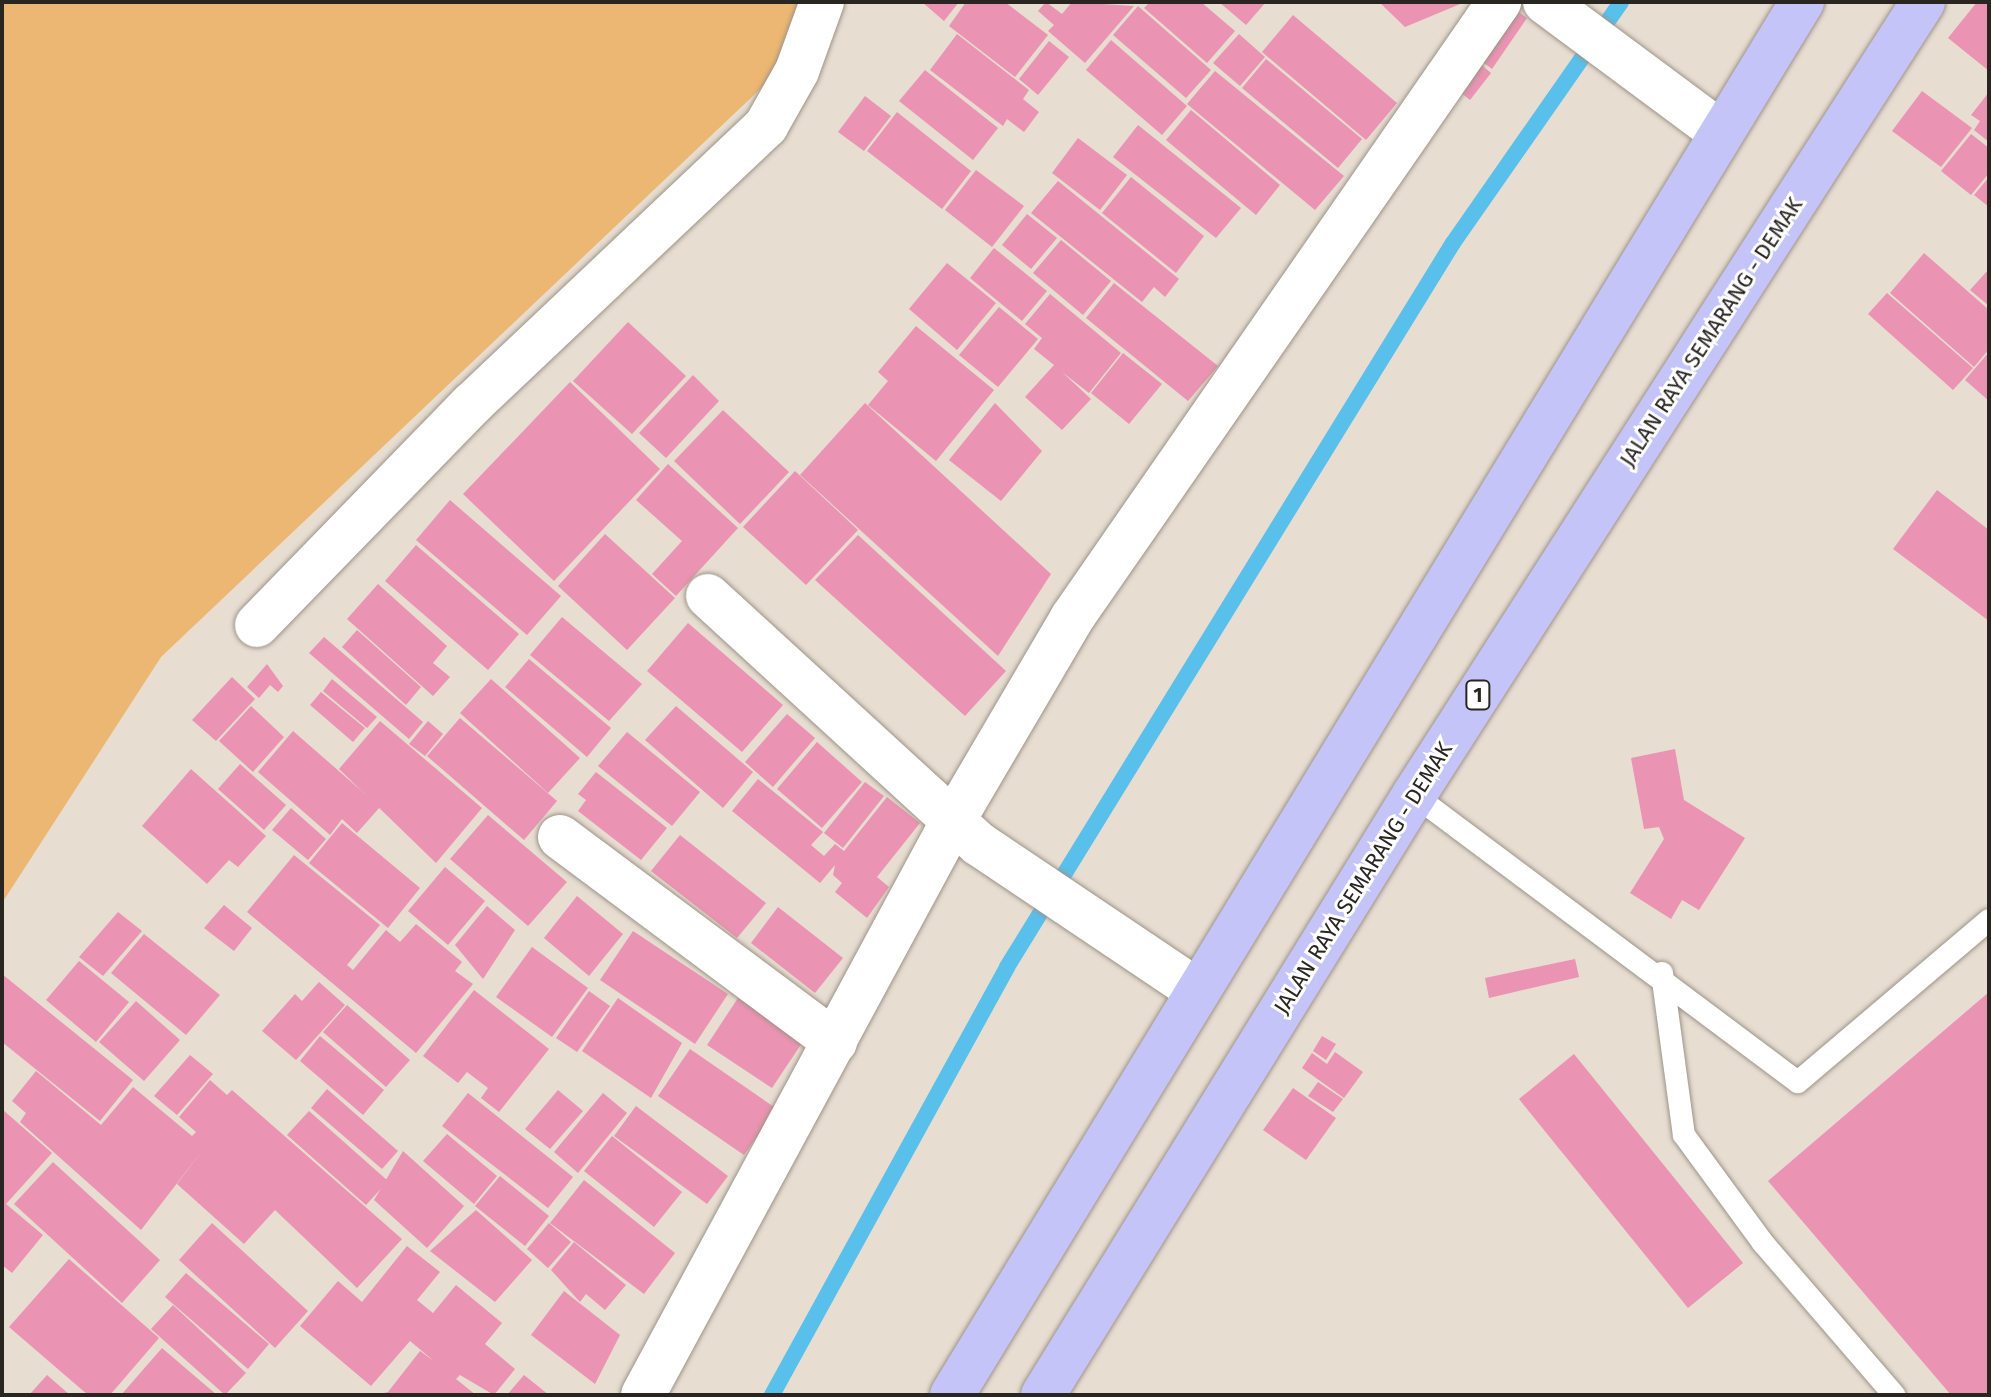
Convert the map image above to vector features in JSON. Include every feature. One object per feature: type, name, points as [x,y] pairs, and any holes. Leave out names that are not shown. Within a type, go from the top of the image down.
[{"type":"highway","points":[[952,1395],[1195,989],[1802,2]]},
{"type":"highway","name":"JALAN RAYA SEMARANG - DEMAK","points":[[1043,1395],[1414,795],[1923,2]]},
{"type":"street","points":[[257,625],[472,404],[766,126],[797,71],[822,2]]},
{"type":"street","points":[[643,1395],[835,1042],[966,832],[1072,618],[1499,2]]},
{"type":"street","points":[[1545,2],[1669,90],[1720,132]]},
{"type":"street","points":[[708,596],[966,832],[1108,935],[1195,989]]},
{"type":"street","points":[[560,837],[835,1042]]},
{"type":"lane","points":[[1414,795],[1662,973],[1798,1082],[1989,920]]},
{"type":"lane","points":[[1662,973],[1684,1135],[1763,1243],[1894,1395]]},
{"type":"shaded area","points":[[2,2],[812,2],[792,59],[161,657],[2,903]]},
{"type":"building","points":[[922,2],[959,2],[944,21]]},
{"type":"building","points":[[966,2],[1005,2],[1048,35],[1015,77],[949,26]]},
{"type":"building","points":[[1046,2],[1062,14],[1072,2],[1134,6],[1085,63],[1048,31],[1054,25],[1038,11]]},
{"type":"building","points":[[1150,2],[1201,2],[1235,31],[1207,63],[1144,8]]},
{"type":"building","points":[[1219,2],[1266,2],[1246,25]]},
{"type":"building","points":[[1379,2],[1465,2],[1405,27]]},
{"type":"building","points":[[1977,2],[1989,2],[1989,71],[1948,38]]},
{"type":"building","points":[[1506,3],[1527,18],[1492,69],[1472,54]]},
{"type":"building","points":[[1138,6],[1211,70],[1186,98],[1113,35]]},
{"type":"building","points":[[1293,15],[1397,103],[1366,140],[1262,52]]},
{"type":"building","points":[[957,34],[1029,90],[1023,99],[1039,112],[1024,132],[1007,119],[1003,126],[930,70]]},
{"type":"building","points":[[1239,34],[1265,57],[1240,86],[1213,63]]},
{"type":"building","points":[[1111,40],[1187,106],[1162,135],[1086,70]]},
{"type":"building","points":[[1049,41],[1069,57],[1038,95],[1019,79]]},
{"type":"building","points":[[1472,57],[1491,73],[1470,100],[1451,85]]},
{"type":"building","points":[[1266,59],[1362,139],[1338,168],[1242,88]]},
{"type":"building","points":[[925,70],[998,128],[973,160],[899,101]]},
{"type":"building","points":[[1215,71],[1344,176],[1315,210],[1187,104]]},
{"type":"building","points":[[1922,91],[1972,128],[1941,167],[1892,131]]},
{"type":"building","points":[[1989,92],[1989,142],[1974,130],[1980,121],[1971,115]]},
{"type":"building","points":[[865,96],[891,116],[864,151],[838,132]]},
{"type":"building","points":[[1191,110],[1280,185],[1256,215],[1166,140]]},
{"type":"building","points":[[897,112],[971,171],[942,209],[867,151]]},
{"type":"building","points":[[1138,125],[1241,208],[1216,238],[1113,157]]},
{"type":"building","points":[[1971,134],[1989,148],[1989,173],[1971,195],[1941,171]]},
{"type":"building","points":[[1078,138],[1127,175],[1100,210],[1052,173]]},
{"type":"building","points":[[976,170],[1024,206],[992,247],[945,210]]},
{"type":"building","points":[[1131,177],[1204,236],[1176,273],[1102,213]]},
{"type":"building","points":[[1989,177],[1989,207],[1974,195]]},
{"type":"building","points":[[1058,181],[1179,279],[1165,297],[1154,287],[1142,302],[1031,213]]},
{"type":"building","points":[[1027,214],[1057,238],[1031,269],[1002,245]]},
{"type":"building","points":[[1061,240],[1111,281],[1083,315],[1033,273]]},
{"type":"building","points":[[994,248],[1047,291],[1022,321],[970,278]]},
{"type":"building","points":[[1924,253],[1989,310],[1989,349],[1974,367],[1890,293]]},
{"type":"building","points":[[947,263],[996,303],[957,350],[909,309]]},
{"type":"building","points":[[1989,269],[1989,306],[1970,290]]},
{"type":"building","points":[[1114,283],[1218,366],[1188,401],[1086,318]]},
{"type":"building","points":[[1887,293],[1973,368],[1953,390],[1868,314]]},
{"type":"building","points":[[1050,294],[1121,353],[1089,393],[1062,372],[1091,399],[1062,430],[1025,397],[1054,365],[1034,349],[1042,338],[1025,324]]},
{"type":"building","points":[[999,307],[1038,339],[998,387],[959,355]]},
{"type":"building","points":[[628,322],[686,376],[632,434],[573,381]]},
{"type":"building","points":[[916,326],[994,390],[936,461],[868,405],[888,381],[878,372]]},
{"type":"building","points":[[1989,352],[1989,401],[1965,380]]},
{"type":"building","points":[[1123,353],[1162,384],[1129,424],[1091,393]]},
{"type":"building","points":[[693,375],[719,401],[666,458],[639,433]]},
{"type":"building","points":[[570,382],[660,469],[554,581],[463,494]]},
{"type":"building","points":[[865,403],[1051,574],[998,656],[800,475]]},
{"type":"building","points":[[995,403],[1042,451],[1001,501],[949,460]]},
{"type":"building","points":[[723,410],[789,472],[740,524],[674,461]]},
{"type":"building","points":[[668,464],[738,528],[676,596],[652,574],[682,541],[636,500]]},
{"type":"building","points":[[795,471],[858,530],[806,585],[743,527]]},
{"type":"building","points":[[1937,490],[1989,530],[1989,621],[1893,549]]},
{"type":"building","points":[[450,500],[561,596],[527,635],[416,540]]},
{"type":"building","points":[[605,534],[675,598],[627,650],[558,586]]},
{"type":"building","points":[[858,535],[1006,671],[965,716],[815,580]]},
{"type":"building","points":[[416,545],[519,634],[488,670],[385,581]]},
{"type":"building","points":[[378,584],[447,646],[433,663],[450,677],[433,696],[347,619]]},
{"type":"building","points":[[562,617],[642,684],[609,721],[530,655]]},
{"type":"building","points":[[688,623],[783,705],[742,752],[647,671]]},
{"type":"building","points":[[357,630],[421,687],[406,705],[342,647]]},
{"type":"building","points":[[324,637],[423,722],[409,739],[309,653]]},
{"type":"building","points":[[529,659],[611,728],[587,757],[505,687]]},
{"type":"building","points":[[267,664],[283,686],[278,692],[270,685],[259,698],[247,687]]},
{"type":"building","points":[[232,677],[255,699],[216,741],[192,720]]},
{"type":"building","points":[[332,679],[377,717],[367,728],[323,691]]},
{"type":"building","points":[[491,679],[580,758],[548,793],[460,713]]},
{"type":"building","points":[[321,692],[365,728],[353,742],[310,705]]},
{"type":"building","points":[[251,706],[284,737],[253,772],[219,741]]},
{"type":"building","points":[[676,706],[753,772],[723,808],[645,740]]},
{"type":"building","points":[[787,714],[815,738],[773,787],[745,762]]},
{"type":"building","points":[[460,718],[557,801],[524,840],[427,756]]},
{"type":"building","points":[[380,721],[482,808],[436,863],[339,769]]},
{"type":"building","points":[[428,721],[443,734],[425,756],[409,744]]},
{"type":"building","points":[[293,731],[380,807],[357,833],[342,819],[330,835],[258,772]]},
{"type":"building","points":[[627,732],[700,792],[672,826],[598,766]]},
{"type":"building","points":[[817,742],[862,782],[822,828],[777,789]]},
{"type":"building","points":[[1675,749],[1684,800],[1745,838],[1699,910],[1682,900],[1671,919],[1630,893],[1664,839],[1659,827],[1644,829],[1631,758]]},
{"type":"building","points":[[240,764],[286,805],[264,830],[218,789]]},
{"type":"building","points":[[191,769],[266,836],[238,867],[229,860],[207,884],[142,826]]},
{"type":"building","points":[[596,772],[667,828],[641,860],[578,811],[586,800],[578,794]]},
{"type":"building","points":[[758,779],[823,832],[811,845],[824,856],[835,844],[844,851],[887,797],[920,823],[877,877],[889,887],[867,918],[835,892],[842,883],[833,875],[835,865],[820,883],[732,811]]},
{"type":"building","points":[[865,782],[884,796],[843,848],[824,833]]},
{"type":"building","points":[[291,808],[326,839],[308,860],[272,830]]},
{"type":"building","points":[[488,815],[567,882],[528,926],[450,859]]},
{"type":"building","points":[[342,823],[420,888],[388,928],[309,863]]},
{"type":"building","points":[[680,835],[766,903],[737,938],[651,871]]},
{"type":"building","points":[[294,855],[380,925],[347,965],[353,970],[386,930],[400,942],[416,924],[462,962],[455,971],[473,984],[416,1053],[247,912]]},
{"type":"building","points":[[445,867],[485,901],[448,945],[408,911]]},
{"type":"building","points":[[577,896],[623,934],[589,976],[544,938]]},
{"type":"building","points":[[224,905],[252,928],[234,951],[204,928]]},
{"type":"building","points":[[487,906],[515,930],[483,979],[455,945]]},
{"type":"building","points":[[778,907],[843,958],[815,993],[751,943]]},
{"type":"building","points":[[118,912],[142,931],[103,976],[79,957]]},
{"type":"building","points":[[633,931],[728,994],[695,1044],[600,980]]},
{"type":"building","points":[[144,934],[220,995],[186,1035],[111,973]]},
{"type":"building","points":[[532,947],[588,988],[552,1037],[496,997]]},
{"type":"building","points":[[1575,959],[1579,977],[1489,998],[1485,978]]},
{"type":"building","points":[[79,961],[129,1002],[96,1042],[46,1000]]},
{"type":"building","points":[[2,974],[133,1080],[100,1121],[2,1042]]},
{"type":"building","points":[[319,982],[345,1005],[296,1060],[262,1031],[295,994],[302,1001]]},
{"type":"building","points":[[474,990],[549,1049],[499,1112],[481,1098],[488,1088],[467,1072],[458,1083],[423,1056]]},
{"type":"building","points":[[589,991],[610,1006],[577,1052],[556,1038]]},
{"type":"building","points":[[1989,992],[1989,1395],[1951,1395],[1768,1181]]},
{"type":"building","points":[[618,998],[682,1043],[651,1098],[582,1051]]},
{"type":"building","points":[[738,998],[804,1040],[772,1088],[707,1045]]},
{"type":"building","points":[[136,1001],[180,1040],[144,1081],[99,1042]]},
{"type":"building","points":[[347,1005],[410,1060],[386,1087],[323,1032]]},
{"type":"building","points":[[320,1036],[384,1090],[363,1115],[300,1061]]},
{"type":"building","points":[[1322,1036],[1336,1044],[1326,1060],[1313,1051]]},
{"type":"building","points":[[690,1049],[777,1109],[744,1155],[658,1096]]},
{"type":"building","points":[[1335,1052],[1363,1072],[1344,1098],[1302,1068],[1312,1053],[1327,1064]]},
{"type":"building","points":[[1574,1054],[1743,1263],[1688,1308],[1519,1099]]},
{"type":"building","points":[[190,1055],[213,1074],[177,1115],[154,1096]]},
{"type":"building","points":[[36,1071],[101,1125],[133,1087],[192,1136],[196,1132],[179,1117],[210,1080],[227,1095],[232,1090],[402,1239],[357,1288],[275,1210],[244,1244],[177,1184],[205,1147],[141,1230],[20,1122],[26,1113],[12,1101]]},
{"type":"building","points":[[1318,1082],[1343,1099],[1333,1112],[1308,1096]]},
{"type":"building","points":[[1293,1088],[1336,1118],[1306,1160],[1263,1130]]},
{"type":"building","points":[[327,1089],[398,1151],[382,1169],[311,1108]]},
{"type":"building","points":[[558,1090],[583,1111],[550,1149],[525,1129]]},
{"type":"building","points":[[468,1093],[573,1177],[548,1208],[442,1126]]},
{"type":"building","points":[[603,1093],[627,1113],[578,1173],[554,1152]]},
{"type":"building","points":[[636,1106],[728,1176],[707,1204],[614,1136]]},
{"type":"building","points":[[2,1109],[52,1153],[6,1204],[43,1235],[12,1273],[2,1265]]},
{"type":"building","points":[[309,1111],[388,1181],[366,1205],[287,1135]]},
{"type":"building","points":[[447,1134],[497,1176],[474,1204],[423,1161]]},
{"type":"building","points":[[612,1136],[682,1192],[654,1227],[584,1171]]},
{"type":"building","points":[[403,1151],[464,1206],[427,1248],[374,1200]]},
{"type":"building","points":[[53,1162],[160,1260],[122,1303],[14,1204]]},
{"type":"building","points":[[500,1176],[549,1216],[525,1246],[475,1206]]},
{"type":"building","points":[[584,1180],[675,1253],[644,1294],[550,1223]]},
{"type":"building","points":[[476,1210],[532,1260],[495,1302],[430,1251]]},
{"type":"building","points":[[212,1223],[308,1311],[275,1348],[179,1260]]},
{"type":"building","points":[[549,1223],[571,1242],[548,1268],[527,1249]]},
{"type":"building","points":[[574,1242],[626,1285],[605,1310],[586,1294],[580,1302],[551,1270]]},
{"type":"building","points":[[407,1246],[440,1272],[417,1300],[433,1313],[456,1285],[502,1323],[485,1344],[515,1369],[494,1395],[460,1375],[456,1379],[476,1395],[375,1395],[388,1392],[420,1351],[434,1361],[410,1341],[371,1386],[300,1326],[338,1281],[362,1302]]},
{"type":"building","points":[[69,1259],[159,1338],[110,1395],[88,1395],[9,1327]]},
{"type":"building","points":[[186,1273],[269,1344],[248,1369],[165,1297]]},
{"type":"building","points":[[564,1291],[620,1335],[595,1384],[531,1335]]},
{"type":"building","points":[[173,1305],[246,1373],[225,1395],[151,1329]]},
{"type":"building","points":[[162,1348],[190,1372],[217,1395],[121,1395]]},
{"type":"building","points":[[47,1375],[70,1395],[29,1395]]},
{"type":"building","points":[[524,1375],[549,1395],[507,1395]]},
{"type":"waterway","points":[[772,1395],[1007,967],[1453,243],[1621,2]]}]
